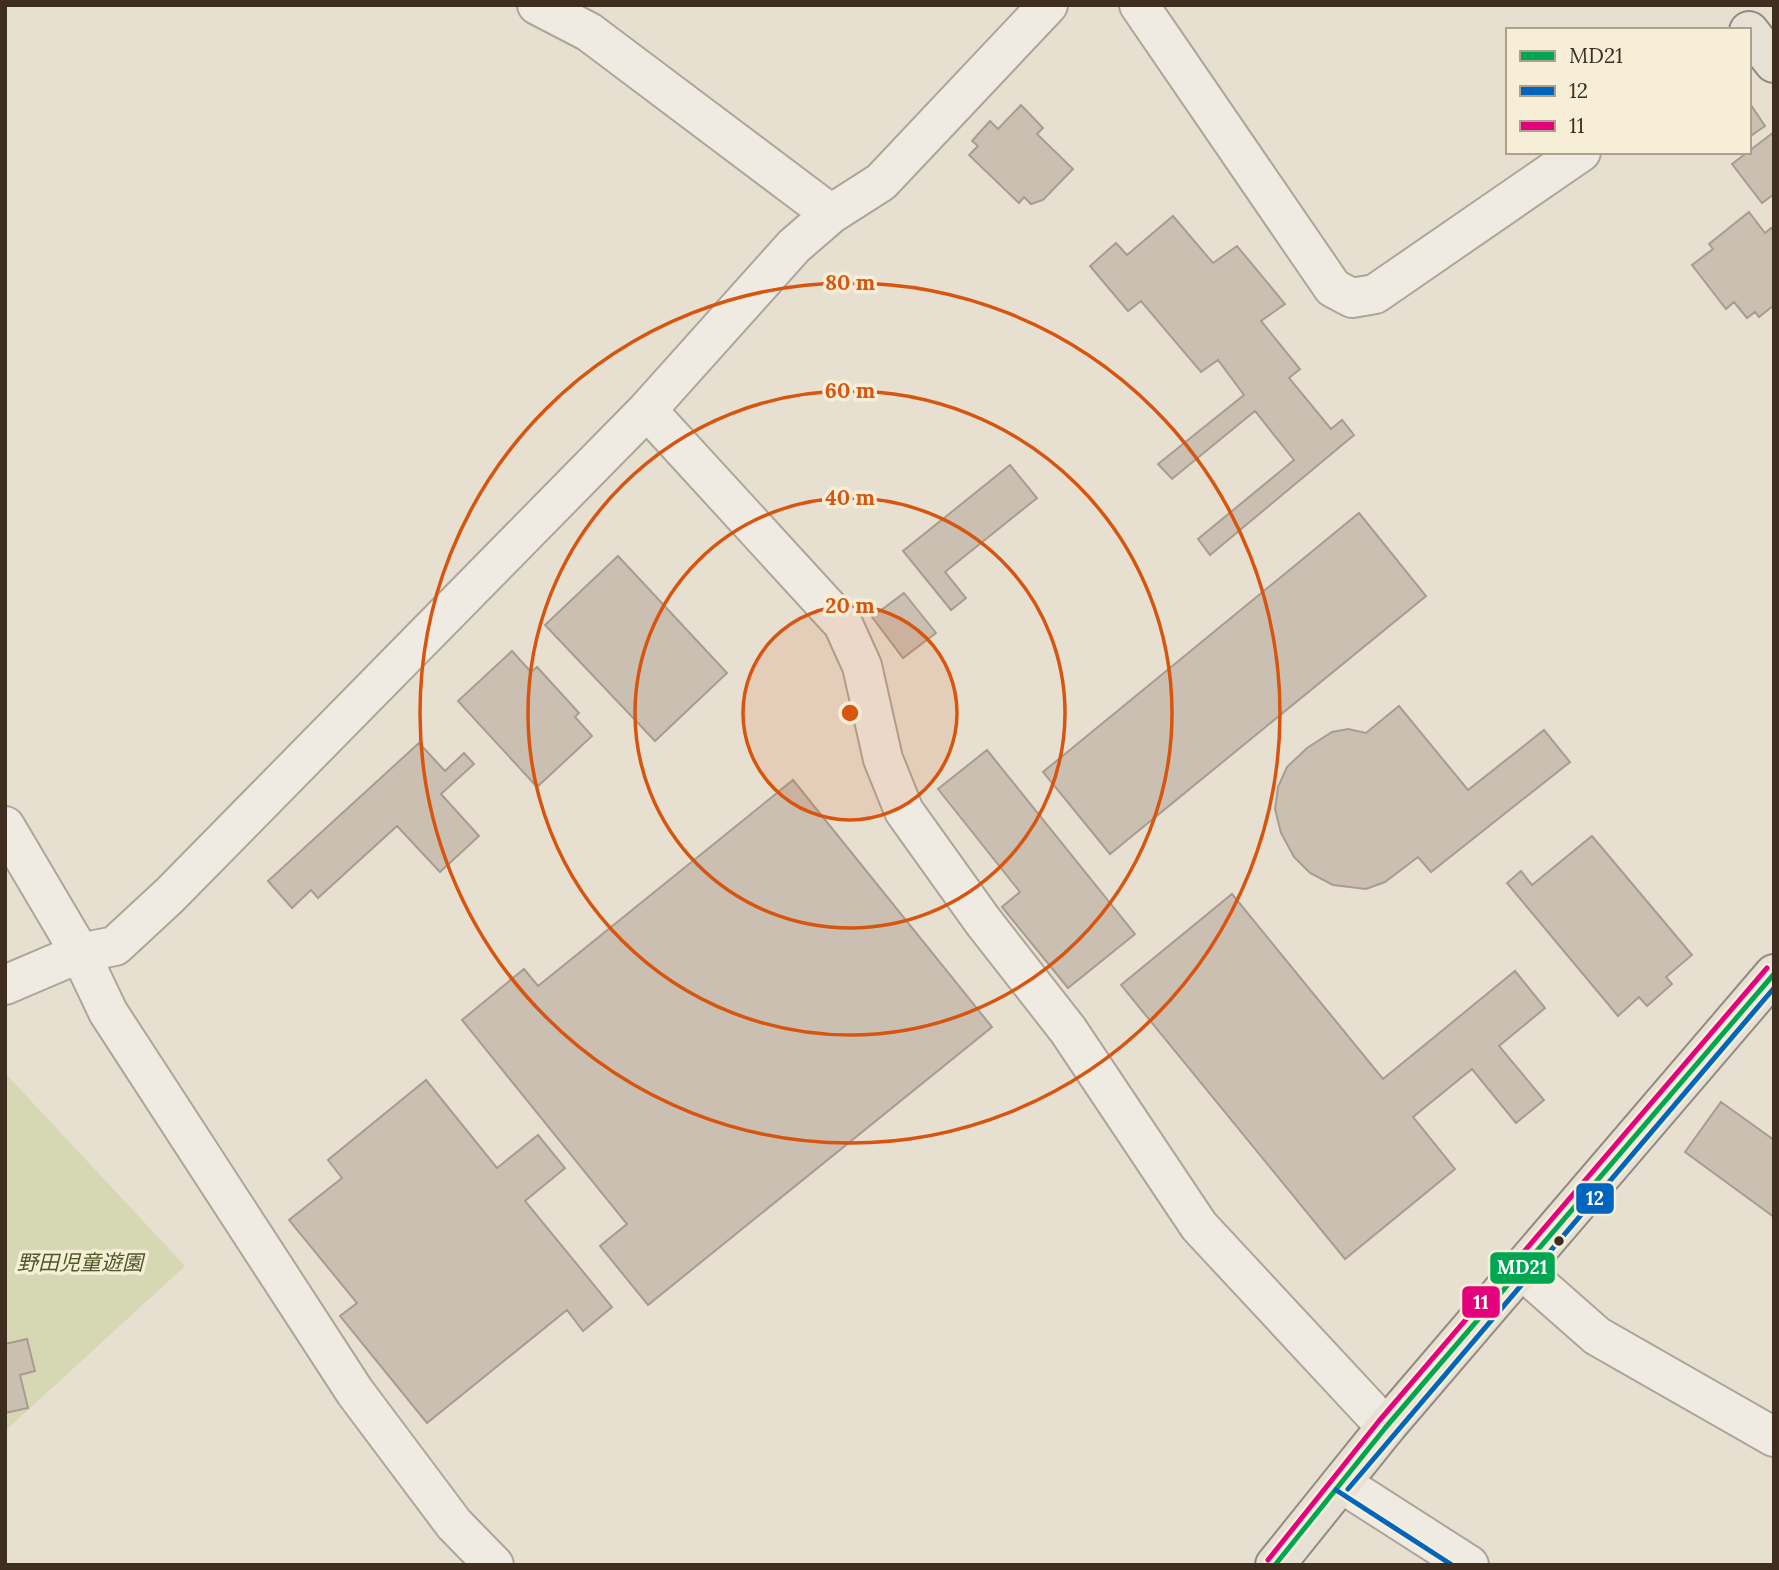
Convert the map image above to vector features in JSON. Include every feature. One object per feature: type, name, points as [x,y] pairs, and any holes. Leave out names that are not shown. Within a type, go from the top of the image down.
[{"type":"main road","points":[[1275,1565],[1386,1427],[1774,974]]},
{"type":"street","points":[[537,5],[589,32],[831,214]]},
{"type":"street","points":[[5,985],[80,953],[115,946],[170,895],[646,410],[794,246],[831,214],[881,182],[1048,5]]},
{"type":"street","points":[[1139,5],[1333,288],[1352,298],[1375,294],[1419,266],[1578,154]]},
{"type":"street","points":[[646,410],[843,624],[862,666],[883,759],[904,811],[982,919],[1068,1030],[1199,1226],[1386,1427]]},
{"type":"street","points":[[5,826],[80,953],[108,1012],[355,1392],[454,1524],[494,1565]]},
{"type":"street","points":[[1521,1269],[1597,1336],[1774,1437]]},
{"type":"street","points":[[1342,1483],[1469,1565]]},
{"type":"green space","name":"野田児童遊園","points":[[5,1073],[185,1266],[5,1431]]},
{"type":"building","points":[[1021,105],[1043,128],[1037,134],[1073,169],[1043,200],[1031,204],[1024,197],[1019,203],[969,155],[978,146],[972,141],[990,121],[998,129]]},
{"type":"building","points":[[1751,105],[1765,126],[1751,136]]},
{"type":"building","points":[[1774,132],[1774,194],[1762,203],[1732,164],[1745,154],[1751,154],[1751,150]]},
{"type":"building","points":[[1749,212],[1765,233],[1771,228],[1774,232],[1774,305],[1759,317],[1755,312],[1747,318],[1734,302],[1726,309],[1692,265],[1713,249],[1709,244]]},
{"type":"building","points":[[1173,216],[1213,263],[1237,246],[1285,304],[1261,321],[1300,369],[1289,378],[1331,429],[1342,420],[1354,435],[1210,555],[1198,539],[1294,460],[1255,411],[1172,479],[1158,464],[1244,395],[1218,360],[1201,372],[1141,301],[1128,311],[1090,266],[1116,243],[1127,255]]},
{"type":"building","points":[[1010,465],[1037,498],[945,572],[966,598],[951,610],[903,551]]},
{"type":"building","points":[[1359,513],[1426,596],[1110,854],[1043,772]]},
{"type":"building","points":[[618,556],[727,673],[655,741],[545,625]]},
{"type":"building","points":[[904,593],[936,633],[903,658],[872,617]]},
{"type":"building","points":[[512,651],[531,672],[537,667],[579,713],[575,717],[592,736],[537,787],[458,701]]},
{"type":"building","points":[[1399,706],[1468,790],[1544,730],[1570,762],[1431,872],[1418,857],[1385,882],[1366,889],[1333,885],[1310,873],[1294,857],[1281,833],[1275,809],[1278,787],[1287,767],[1307,748],[1332,732],[1348,729],[1366,733]]},
{"type":"building","points":[[419,743],[445,771],[464,753],[474,764],[441,794],[479,836],[440,872],[397,826],[318,898],[311,890],[292,908],[268,881]]},
{"type":"building","points":[[987,750],[1135,934],[1068,988],[1002,907],[1020,892],[938,789]]},
{"type":"building","points":[[793,780],[992,1027],[648,1305],[600,1246],[627,1224],[462,1020],[524,969],[538,986]]},
{"type":"building","points":[[1592,836],[1692,955],[1666,977],[1672,984],[1647,1006],[1639,997],[1618,1016],[1507,883],[1521,871],[1532,885]]},
{"type":"building","points":[[1232,894],[1383,1079],[1515,971],[1545,1008],[1499,1046],[1544,1100],[1516,1123],[1472,1069],[1413,1117],[1455,1169],[1345,1259],[1121,985]]},
{"type":"building","points":[[426,1080],[497,1168],[538,1135],[565,1168],[525,1201],[612,1307],[583,1331],[567,1310],[427,1423],[340,1316],[357,1303],[289,1220],[342,1178],[328,1160]]},
{"type":"building","points":[[1721,1102],[1774,1140],[1774,1217],[1685,1152]]},
{"type":"building","points":[[27,1339],[35,1371],[20,1375],[28,1408],[5,1413],[5,1344]]},
{"type":"transit line","name":"11","points":[[1268,1560],[1379,1421],[1767,968]]},
{"type":"transit line","name":"MD21","points":[[1275,1565],[1386,1427],[1774,974]]},
{"type":"transit line","name":"12","points":[[1348,1489],[1774,988]]},
{"type":"transit line","name":"12","points":[[1336,1490],[1452,1565]]}]
